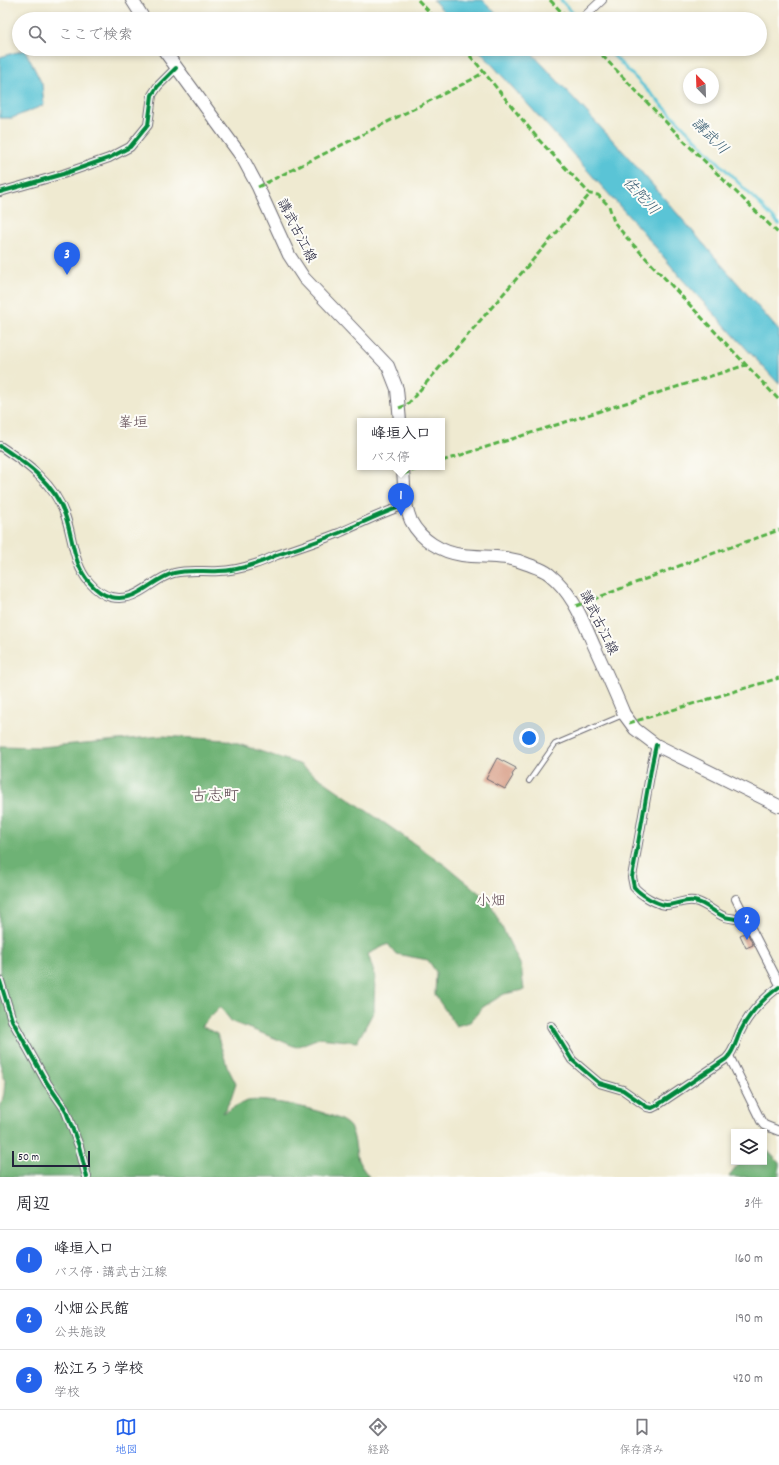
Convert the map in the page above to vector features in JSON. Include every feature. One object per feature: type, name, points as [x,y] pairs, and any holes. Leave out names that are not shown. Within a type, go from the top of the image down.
[{"type":"main road","points":[[132,0],[140,12]]},
{"type":"main road","name":"講武古江線","points":[[168,56],[245,162],[296,268],[388,366],[397,389],[400,418]]},
{"type":"main road","name":"講武古江線","points":[[403,470],[406,505],[411,521],[422,535],[432,544],[444,551],[461,555],[507,557],[541,569],[558,583],[576,606],[624,714],[635,730],[656,745],[779,806]]},
{"type":"street","points":[[589,12],[602,0]]},
{"type":"street","points":[[0,192],[63,174],[109,158],[130,147],[148,125],[152,96],[158,86],[176,68]]},
{"type":"street","points":[[0,446],[28,466],[52,489],[65,515],[76,557],[88,581],[100,593],[118,598],[129,598],[161,578],[173,573],[194,570],[218,571],[236,569],[256,564],[406,505]]},
{"type":"street","points":[[656,745],[632,877],[634,887],[658,903],[666,904],[693,901],[704,904],[726,917],[743,920],[748,923]]},
{"type":"street","points":[[736,899],[779,983]]},
{"type":"street","points":[[0,981],[12,1020],[47,1082],[65,1109],[79,1146],[87,1177]]},
{"type":"street","points":[[551,1026],[572,1060],[599,1083],[623,1090],[652,1108],[729,1056],[740,1031],[753,1011],[766,996],[779,987]]},
{"type":"street","points":[[729,1056],[733,1061],[761,1121],[764,1125],[779,1131]]},
{"type":"lane","points":[[529,781],[556,744],[624,714]]},
{"type":"green space","points":[[162,736],[226,740],[299,764],[445,865],[489,901],[521,966],[524,990],[504,994],[483,1007],[470,1022],[456,1026],[435,995],[436,972],[428,960],[396,954],[388,944],[368,954],[375,976],[374,1011],[357,1042],[319,1038],[296,1047],[232,1022],[220,1007],[201,1026],[217,1034],[227,1066],[236,1084],[231,1099],[223,1113],[245,1102],[257,1100],[301,1107],[332,1116],[343,1121],[352,1130],[358,1159],[369,1177],[0,1177],[0,1109],[4,1093],[5,1080],[0,1063],[0,746],[41,747]]},
{"type":"green space","points":[[767,1151],[779,1163],[779,1177],[729,1177],[738,1165],[767,1165]]},
{"type":"water","points":[[433,0],[483,0],[494,12],[444,12]]},
{"type":"water","points":[[12,54],[12,56],[28,56],[42,84],[44,105],[12,118],[0,118],[0,57]]},
{"type":"water","name":"佐陀川","points":[[484,56],[534,56],[630,159],[779,331],[779,384],[681,278],[643,232]]},
{"type":"building","points":[[497,758],[516,768],[505,789],[486,779]]},
{"type":"building","points":[[747,932],[753,945],[746,948],[740,935]]},
{"type":"waterway","name":"講武川","points":[[561,0],[572,12]]},
{"type":"waterway","name":"講武川","points":[[614,56],[779,224]]},
{"type":"marked path","points":[[418,0],[429,12]]},
{"type":"marked path","points":[[550,0],[561,12]]},
{"type":"marked path","points":[[470,56],[539,140],[590,194],[598,195],[609,206],[614,222],[627,238],[779,400]]},
{"type":"marked path","points":[[603,56],[686,143],[779,234]]},
{"type":"marked path","points":[[258,187],[471,80],[484,72]]},
{"type":"marked path","points":[[399,408],[407,405],[590,194]]},
{"type":"marked path","points":[[445,460],[746,365]]},
{"type":"marked path","points":[[403,474],[414,470]]},
{"type":"marked path","points":[[576,606],[692,561],[779,530]]},
{"type":"marked path","points":[[629,723],[779,678]]},
{"type":"cycle path","points":[[0,192],[63,174],[109,158],[130,147],[148,125],[152,95],[158,86],[176,68]]},
{"type":"cycle path","points":[[0,446],[30,467],[54,493],[68,523],[76,559],[84,575],[96,589],[111,597],[121,598],[137,594],[158,580],[174,573],[237,569],[260,562],[339,533],[381,514],[406,505]]},
{"type":"cycle path","points":[[656,745],[632,877],[634,887],[649,899],[658,903],[670,905],[694,901],[725,917],[748,923]]},
{"type":"cycle path","points":[[0,981],[12,1020],[47,1083],[65,1109],[79,1146],[87,1177]]},
{"type":"cycle path","points":[[551,1026],[572,1060],[599,1083],[623,1090],[647,1107],[652,1108],[726,1059],[733,1050],[740,1032],[752,1013],[767,996],[779,987]]},
{"type":"place","name":"松江ろう学校","points":[[67,275]]},
{"type":"place","name":"峰垣入口","points":[[401,516]]},
{"type":"place","name":"小畑公民館","points":[[747,940]]},
{"type":"district","name":"峯垣","points":[[133,424]]},
{"type":"district","name":"古志町","points":[[215,796]]},
{"type":"district","name":"小畑","points":[[491,902]]}]
